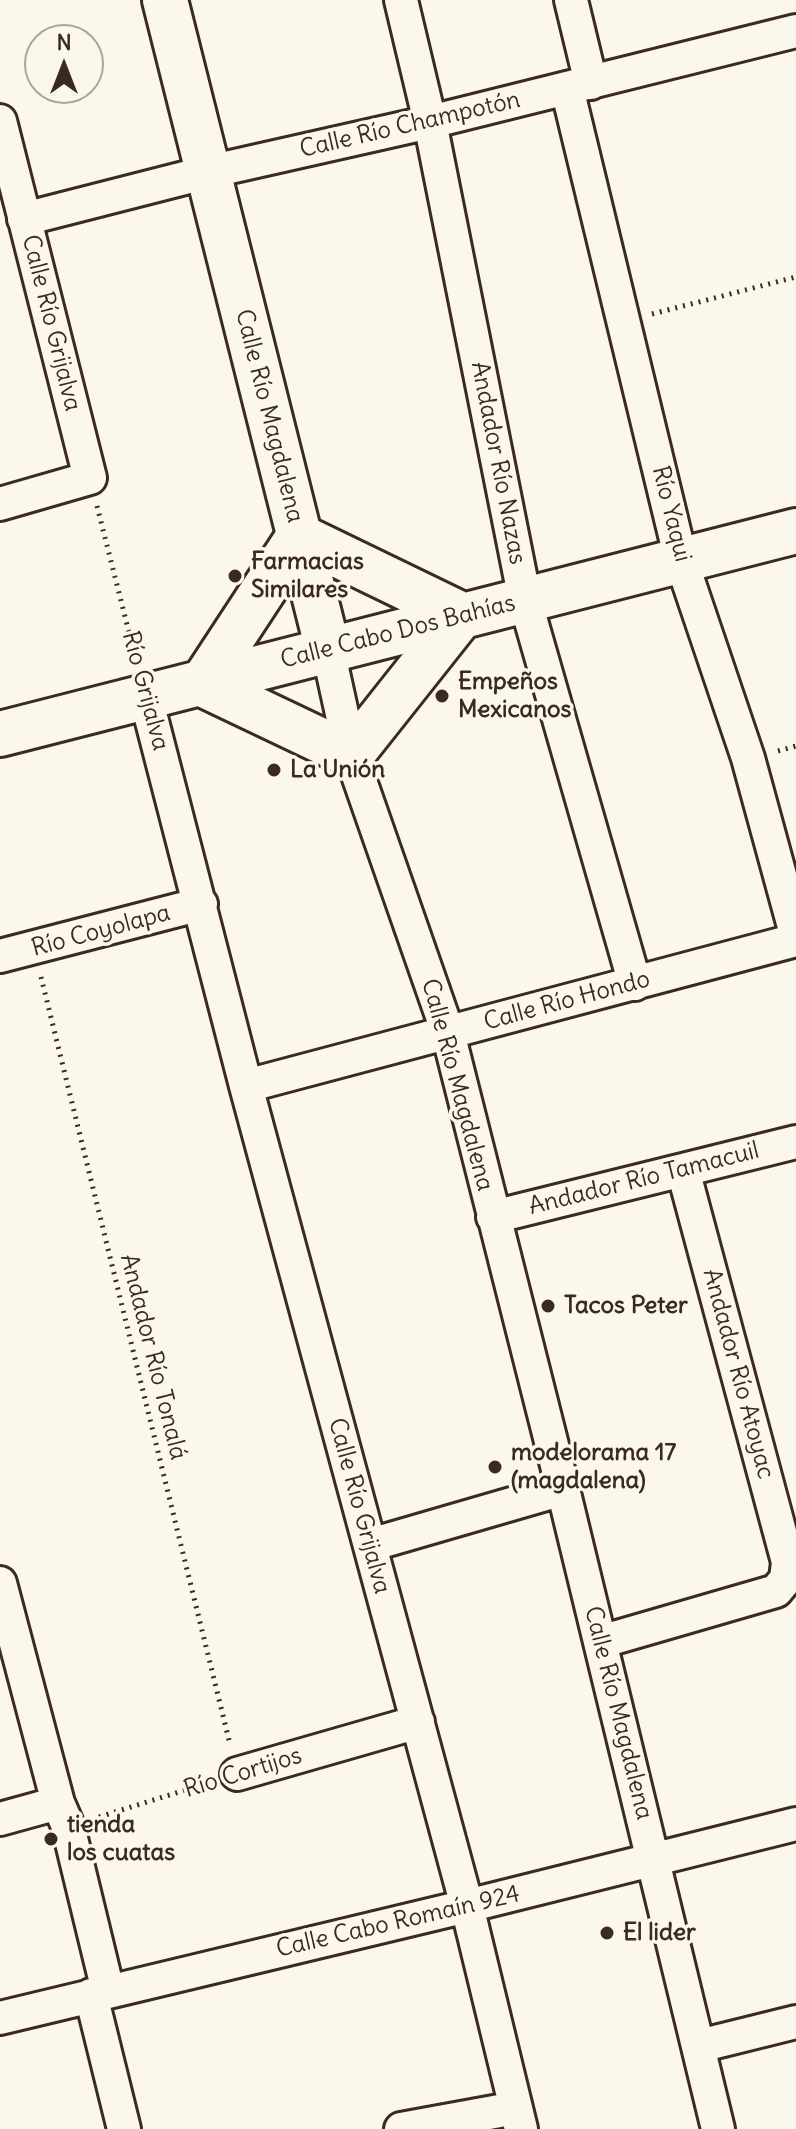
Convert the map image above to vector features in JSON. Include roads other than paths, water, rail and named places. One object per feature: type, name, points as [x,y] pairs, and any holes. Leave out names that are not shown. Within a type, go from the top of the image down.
[{"type":"main road","name":"Calle Río Magdalena","points":[[165,0],[328,650]]},
{"type":"main road","name":"Calle Cabo Dos Bahías","points":[[0,734],[796,531]]},
{"type":"main road","points":[[299,536],[462,615],[351,755],[202,684],[299,536]]},
{"type":"street","name":"Andador Río Nazas","points":[[401,0],[430,122],[525,600],[635,984]]},
{"type":"street","name":"Río Yaqui","points":[[571,0],[579,86],[623,322],[681,560],[748,758],[796,937]]},
{"type":"street","name":"Calle Río Champotón","points":[[24,219],[796,31]]},
{"type":"street","name":"Calle Río Grijalva","points":[[0,121],[90,478],[0,504]]},
{"type":"street","name":"Calle Río Magdalena","points":[[328,650],[351,755],[448,1033],[563,1489],[718,2129]]},
{"type":"street","name":"Río Grijalva","points":[[146,698],[201,904]]},
{"type":"street","name":"Calle Río Grijalva","points":[[201,904],[246,1086],[467,1906],[518,2119]]},
{"type":"street","name":"Río Coyolapa","points":[[0,956],[201,904]]},
{"type":"street","name":"Calle Río Hondo","points":[[246,1086],[635,984],[796,937]]},
{"type":"street","name":"Andador Río Tamacuil","points":[[493,1217],[796,1142]]},
{"type":"street","name":"Andador Río Atoyac","points":[[600,1642],[776,1591],[786,1579],[788,1562],[683,1170]]},
{"type":"street","points":[[370,1545],[563,1489]]},
{"type":"street","points":[[0,1583],[63,1814],[124,2129]]},
{"type":"street","name":"Río Cortijos","points":[[237,1774],[418,1722]]},
{"type":"street","points":[[0,1819],[63,1814]]},
{"type":"street","name":"Calle Cabo Romaín 924","points":[[0,2018],[796,1824]]},
{"type":"street","points":[[699,2046],[796,2022]]},
{"type":"street","points":[[401,2129],[518,2119]]},
{"type":"place","name":"Farmacias Similares","points":[[235,576]]},
{"type":"place","name":"Empeños Mexicanos","points":[[442,696]]},
{"type":"place","name":"La Unión","points":[[274,770]]},
{"type":"place","name":"Tacos Peter","points":[[548,1306]]},
{"type":"place","name":"modelorama 17 (magdalena)","points":[[495,1467]]},
{"type":"place","name":"tienda los cuatas","points":[[51,1839]]},
{"type":"place","name":"El lider","points":[[607,1933]]}]
